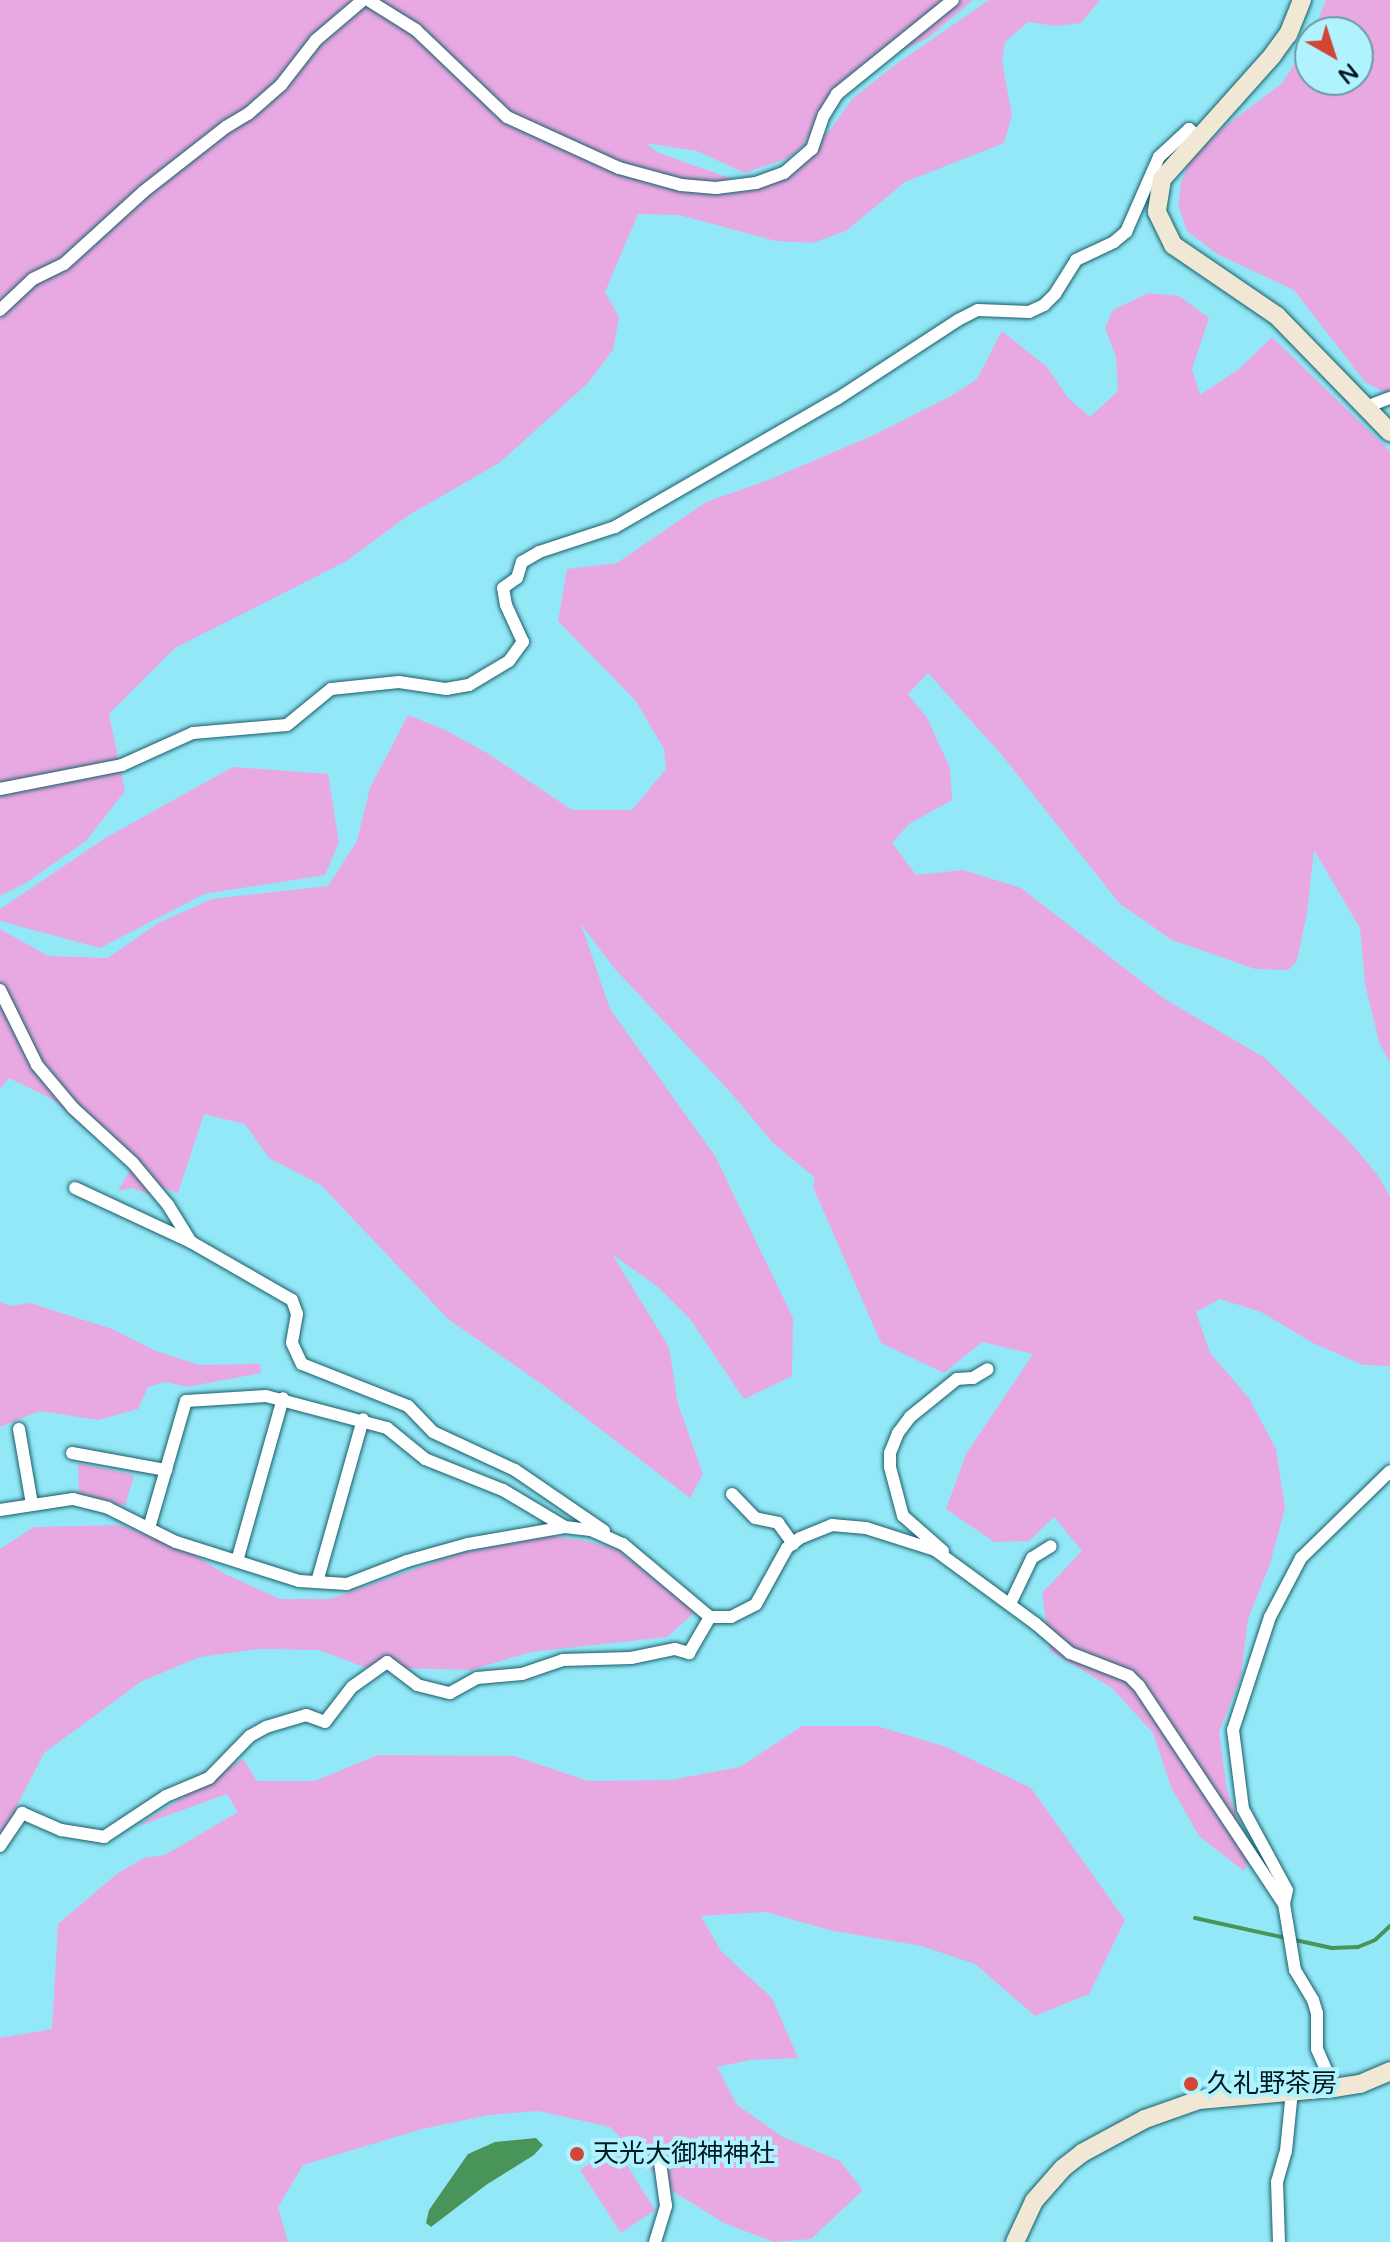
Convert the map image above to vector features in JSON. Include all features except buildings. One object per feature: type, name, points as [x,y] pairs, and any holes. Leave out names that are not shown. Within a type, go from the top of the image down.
[{"type":"main road","points":[[1302,0],[1288,34],[1273,55],[1197,136],[1162,179],[1157,212],[1166,237],[1183,254],[1277,316],[1390,432]]},
{"type":"main road","points":[[1015,2242],[1023,2221],[1048,2183],[1082,2153],[1176,2105],[1360,2084],[1390,2071]]},
{"type":"street","points":[[0,310],[33,279],[64,264],[143,192],[214,136],[248,114],[281,85],[316,40],[366,0],[416,30],[507,117],[619,168],[681,185],[716,188],[756,183],[784,173],[812,149],[824,115],[837,94],[953,0]]},
{"type":"street","points":[[0,789],[122,765],[193,733],[287,725],[331,689],[399,682],[446,689],[469,685],[509,661],[523,642],[506,605],[503,588],[517,578],[522,562],[539,552],[615,527],[837,399],[978,310],[1029,312],[1044,305],[1055,294],[1076,260],[1114,242],[1126,232],[1159,157],[1189,129],[1197,136]]},
{"type":"street","points":[[1366,407],[1390,398]]},
{"type":"street","points":[[0,990],[37,1065],[73,1108],[133,1163],[168,1205],[191,1242]]},
{"type":"street","points":[[75,1188],[191,1242],[292,1300],[297,1314],[292,1343],[302,1364],[408,1406],[433,1432],[515,1470],[612,1536],[710,1617],[731,1617],[756,1604],[793,1544],[832,1525],[847,1525],[935,1550],[1010,1604],[1070,1653],[1129,1676],[1139,1686],[1284,1904],[1299,1982],[1313,2000],[1317,2013],[1317,2049],[1334,2088]]},
{"type":"street","points":[[950,1560],[938,1544],[903,1516],[895,1492],[890,1453],[898,1433],[910,1417],[957,1379],[973,1378],[988,1369]]},
{"type":"street","points":[[149,1528],[186,1401],[266,1396],[363,1419],[387,1428],[425,1459],[503,1490],[565,1527],[612,1536]]},
{"type":"street","points":[[237,1561],[283,1398]]},
{"type":"street","points":[[317,1582],[363,1419]]},
{"type":"street","points":[[19,1429],[32,1504]]},
{"type":"street","points":[[72,1453],[166,1470]]},
{"type":"street","points":[[1284,1904],[1287,1890],[1243,1809],[1233,1730],[1270,1617],[1301,1558],[1390,1471]]},
{"type":"street","points":[[732,1494],[755,1518],[778,1523],[793,1544]]},
{"type":"street","points":[[0,1510],[73,1499],[108,1508],[176,1542],[299,1581],[347,1584],[407,1561],[468,1544],[565,1527]]},
{"type":"street","points":[[1010,1604],[1032,1558],[1051,1546]]},
{"type":"street","points":[[0,1846],[22,1813],[61,1830],[104,1837],[166,1796],[209,1778],[250,1736],[266,1727],[306,1715],[325,1722],[352,1687],[387,1662],[420,1686],[450,1693],[477,1678],[522,1674],[563,1660],[631,1658],[675,1649],[689,1653],[710,1617]]},
{"type":"street","points":[[1279,2242],[1277,2182],[1286,2151],[1292,2091]]},
{"type":"street","points":[[655,2242],[666,2206],[659,2155]]},
{"type":"shaded area","points":[[0,0],[973,0],[928,38],[887,58],[825,109],[803,146],[788,158],[745,173],[697,151],[645,143],[659,153],[735,180],[764,178],[802,158],[831,129],[852,99],[989,0],[1100,0],[1081,23],[1055,26],[1028,22],[1005,42],[1002,61],[1012,115],[1004,143],[905,182],[846,231],[812,243],[776,241],[679,215],[638,214],[605,292],[619,317],[613,350],[587,384],[499,463],[409,515],[345,562],[175,648],[109,714],[125,791],[86,841],[24,884],[0,896]]},
{"type":"shaded area","points":[[1326,0],[1390,0],[1390,395],[1365,382],[1294,290],[1217,254],[1187,231],[1178,205],[1181,183],[1189,163],[1223,128],[1282,83],[1294,64],[1294,96],[1374,96],[1374,16],[1320,16]]},
{"type":"shaded area","points":[[1148,293],[1179,296],[1209,318],[1192,369],[1200,395],[1239,369],[1272,337],[1390,451],[1390,1063],[1379,1042],[1365,984],[1360,928],[1314,850],[1307,913],[1297,961],[1288,970],[1255,969],[1172,940],[1120,904],[1001,754],[928,673],[908,694],[927,718],[950,768],[952,800],[909,824],[892,843],[916,875],[963,870],[1021,888],[1163,998],[1265,1058],[1348,1140],[1377,1174],[1390,1196],[1390,1366],[1363,1365],[1313,1343],[1261,1312],[1220,1299],[1196,1312],[1210,1353],[1249,1398],[1276,1449],[1285,1508],[1270,1564],[1248,1619],[1241,1676],[1219,1732],[1227,1790],[1251,1854],[1244,1871],[1199,1836],[1171,1787],[1153,1733],[1112,1688],[1050,1651],[1042,1593],[1082,1551],[1054,1517],[1029,1541],[994,1542],[946,1509],[966,1454],[1033,1354],[982,1342],[944,1373],[881,1343],[813,1187],[815,1178],[772,1142],[733,1095],[614,968],[581,924],[610,1009],[715,1156],[793,1318],[792,1376],[744,1399],[690,1319],[658,1287],[612,1254],[669,1347],[678,1404],[703,1474],[690,1498],[543,1385],[448,1319],[321,1185],[269,1158],[245,1124],[204,1114],[178,1193],[165,1188],[149,1194],[132,1188],[118,1191],[131,1168],[52,1099],[9,1078],[0,1089],[0,929],[48,956],[108,958],[158,923],[212,899],[328,886],[357,841],[370,788],[408,715],[445,730],[487,753],[572,810],[632,810],[666,769],[664,749],[636,701],[558,621],[567,569],[617,563],[706,502],[766,481],[874,435],[951,396],[977,379],[1002,331],[1047,367],[1068,398],[1090,417],[1118,391],[1116,357],[1105,328],[1113,310]]},
{"type":"shaded area","points":[[233,767],[328,774],[339,842],[325,875],[204,894],[100,948],[0,921],[0,909],[107,837]]},
{"type":"shaded area","points":[[0,1302],[10,1306],[30,1303],[112,1329],[156,1351],[199,1365],[260,1364],[261,1373],[187,1387],[165,1382],[148,1387],[138,1409],[98,1420],[40,1411],[0,1427]]},
{"type":"shaded area","points":[[78,1463],[134,1475],[125,1506],[79,1493]]},
{"type":"shaded area","points":[[121,1525],[193,1554],[225,1574],[280,1599],[330,1599],[461,1553],[551,1536],[587,1541],[618,1550],[695,1612],[667,1637],[531,1652],[471,1670],[364,1667],[319,1650],[260,1649],[200,1657],[142,1681],[44,1753],[0,1839],[0,1549],[34,1527]]},
{"type":"shaded area","points":[[802,1726],[877,1726],[946,1747],[1031,1788],[1125,1920],[1089,1994],[1035,2016],[975,1964],[922,1946],[833,1931],[766,1912],[701,1916],[721,1951],[772,1998],[798,2058],[750,2060],[717,2067],[737,2105],[783,2137],[840,2161],[863,2190],[811,2239],[774,2242],[724,2223],[671,2190],[610,2127],[538,2111],[489,2115],[422,2129],[303,2165],[278,2207],[288,2242],[0,2242],[0,2038],[52,2029],[58,1924],[118,1873],[144,1858],[165,1855],[238,1812],[227,1794],[136,1827],[243,1759],[257,1781],[315,1781],[378,1755],[514,1756],[588,1781],[671,1780],[740,1767]]},
{"type":"shaded area","points":[[536,2138],[543,2145],[534,2155],[486,2185],[431,2227],[426,2223],[429,2210],[468,2154],[495,2142]]},
{"type":"shaded area","points":[[615,2146],[655,2210],[621,2233],[580,2170]]},
{"type":"waterway","points":[[1195,1918],[1332,1948],[1358,1947],[1375,1940],[1390,1926]]},
{"type":"place","name":"久礼野茶房","points":[[1191,2084]]},
{"type":"place","name":"天光大御神神社","points":[[577,2154]]}]
